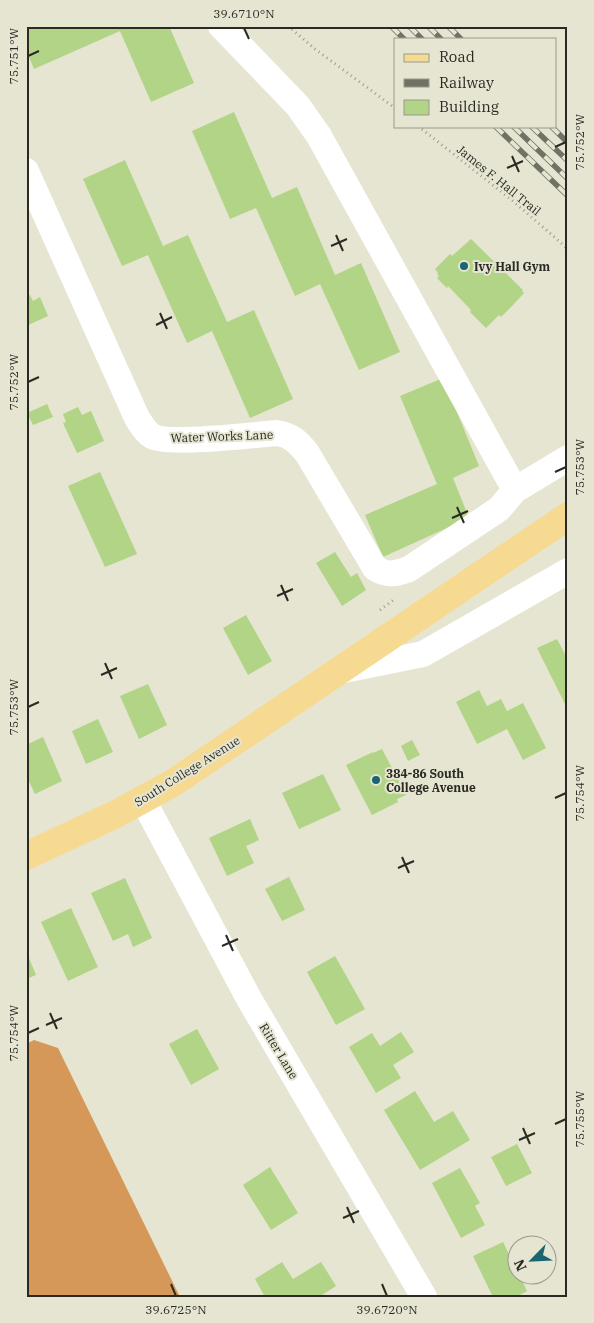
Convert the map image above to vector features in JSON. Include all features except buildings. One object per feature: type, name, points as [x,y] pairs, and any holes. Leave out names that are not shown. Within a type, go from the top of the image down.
[{"type":"main road","name":"South College Avenue","points":[[26,856],[143,800],[207,760],[560,521]]},
{"type":"street","points":[[221,26],[298,106],[320,136],[515,490]]},
{"type":"street","name":"Water Works Lane","points":[[26,171],[37,222],[137,418],[150,435],[156,438],[174,439],[277,433],[287,435],[299,443],[307,453],[375,568],[382,573],[389,574],[408,568],[483,520],[499,508],[515,490],[568,458]]},
{"type":"street","name":"South College Avenue","points":[[339,671],[423,654],[568,571]]},
{"type":"street","name":"Ritter Lane","points":[[143,800],[248,997],[424,1297]]},
{"type":"path","points":[[288,26],[315,49],[394,107]]},
{"type":"path","name":"James F. Hall Trail","points":[[421,128],[513,201],[568,249]]},
{"type":"shaded area","points":[[34,1040],[58,1048],[180,1297],[26,1297],[26,1044]]},
{"type":"railway","points":[[391,26],[403,38]]},
{"type":"railway","points":[[409,26],[421,38]]},
{"type":"railway","points":[[428,26],[440,38]]},
{"type":"railway","points":[[448,26],[460,38]]},
{"type":"railway","points":[[497,128],[568,196]]},
{"type":"railway","points":[[515,128],[568,179]]},
{"type":"railway","points":[[533,128],[568,161]]},
{"type":"railway","points":[[553,128],[568,143]]},
{"type":"place","name":"Ivy Hall Gym","points":[[464,266]]},
{"type":"place","name":"384-86 South College Avenue","points":[[376,780]]}]
